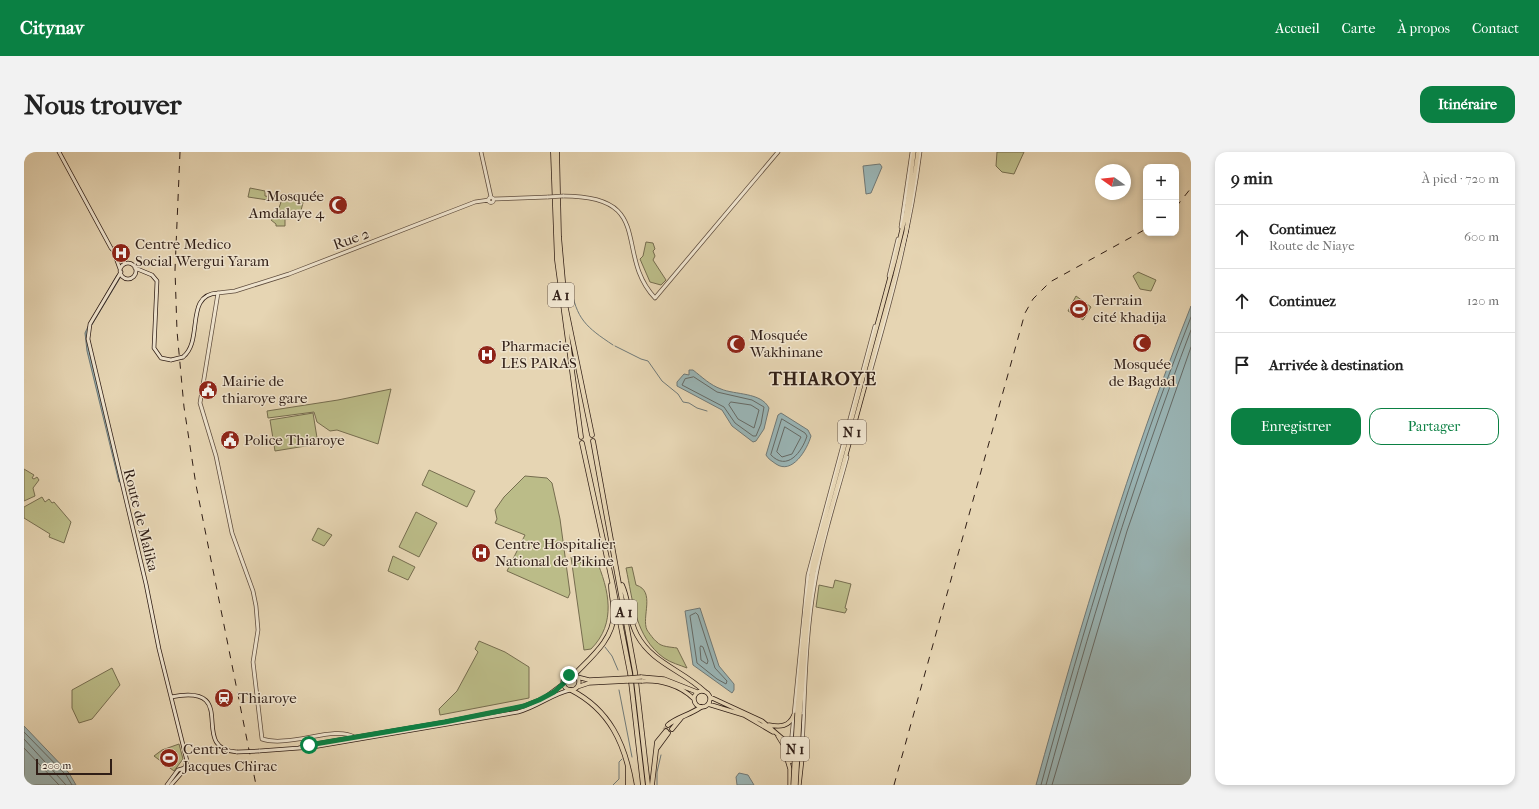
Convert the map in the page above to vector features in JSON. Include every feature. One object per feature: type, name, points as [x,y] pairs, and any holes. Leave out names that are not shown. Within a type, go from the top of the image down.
[{"type":"highway","name":"A 1","points":[[553,152],[554,211],[558,266],[580,437]]},
{"type":"highway","name":"A 1","points":[[557,152],[559,238],[565,304],[592,435]]},
{"type":"highway","name":"A 1","points":[[593,441],[635,672],[648,785]]},
{"type":"highway","name":"A 1","points":[[582,443],[630,672],[643,785]]},
{"type":"highway","points":[[575,676],[602,646],[610,632],[614,615],[611,588],[612,581]]},
{"type":"highway","points":[[619,582],[623,587],[634,629],[644,647],[661,663],[690,678],[704,691]]},
{"type":"highway","points":[[571,690],[596,708],[609,722],[620,739],[628,767],[631,785]]},
{"type":"highway","points":[[670,727],[681,718],[701,707]]},
{"type":"highway","points":[[652,785],[657,748],[666,731]]},
{"type":"main road","name":"N 1","points":[[797,714],[797,698],[807,600],[813,562],[905,218],[913,152]]},
{"type":"main road","name":"N 1","points":[[793,785],[797,714],[814,571],[907,232],[919,152]]},
{"type":"main road","points":[[628,680],[589,680],[575,676],[567,676],[564,683],[566,688],[571,690],[589,683],[628,680],[641,679],[664,679],[697,692],[704,691],[710,697],[753,716],[768,725],[790,745],[798,745],[802,749],[803,754],[799,785]]},
{"type":"main road","points":[[575,676],[579,682],[577,687]]},
{"type":"main road","points":[[641,679],[666,683],[687,693],[694,699],[695,703],[701,707],[708,704],[736,712],[757,721],[778,736],[786,749],[785,753],[793,785]]},
{"type":"main road","points":[[694,699],[697,692]]},
{"type":"main road","points":[[708,704],[710,697]]},
{"type":"main road","points":[[768,725],[783,726],[789,723],[797,714]]},
{"type":"main road","points":[[786,749],[790,745]]},
{"type":"main road","points":[[787,759],[794,762],[802,758]]},
{"type":"street","points":[[59,152],[114,252],[123,276],[130,278],[136,273],[145,272]]},
{"type":"street","points":[[481,152],[491,198]]},
{"type":"street","name":"Rue 2","points":[[145,272],[155,277],[158,284],[154,348],[161,358],[171,360],[183,357],[187,353],[191,345],[201,300],[208,294],[235,291],[281,276],[475,202],[491,198],[563,196],[594,198],[607,203],[616,210],[629,228],[643,280],[655,298],[778,152]]},
{"type":"street","points":[[802,749],[805,673],[812,604],[819,563],[887,316],[907,232]]},
{"type":"street","points":[[114,252],[125,263],[130,263],[135,268],[145,272]]},
{"type":"street","points":[[120,271],[125,263]]},
{"type":"street","points":[[135,268],[136,273]]},
{"type":"street","name":"Route de Malika","points":[[120,271],[115,284],[90,324],[88,338],[187,761],[185,768]]},
{"type":"street","name":"Route de Malika","points":[[115,284],[123,276]]},
{"type":"street","points":[[218,293],[200,403],[216,456],[232,533],[253,591],[256,606],[258,630],[252,662],[262,739],[285,742],[341,734],[354,737]]},
{"type":"street","points":[[535,704],[554,692],[564,683]]},
{"type":"street","points":[[171,697],[188,694],[199,696],[205,700],[211,710],[213,732],[216,742],[224,750],[237,752],[300,748],[373,736],[535,704],[561,692],[571,690]]},
{"type":"street","points":[[790,745],[797,714]]},
{"type":"street","points":[[300,748],[354,737],[366,737]]},
{"type":"street","points":[[167,785],[178,770],[185,768]]},
{"type":"street","points":[[170,785],[185,768]]},
{"type":"green space","points":[[997,152],[1024,152],[1014,174],[1002,172],[996,166]]},
{"type":"green space","points":[[250,188],[265,191],[265,196],[287,199],[289,194],[304,199],[299,218],[285,219],[285,226],[276,226],[276,224],[271,220],[276,208],[279,208],[281,202],[248,197]]},
{"type":"green space","points":[[646,242],[653,243],[655,249],[653,251],[655,256],[653,260],[666,280],[661,285],[650,282],[640,259],[643,256]]},
{"type":"green space","points":[[1138,272],[1156,280],[1151,291],[1140,289],[1133,276]]},
{"type":"green space","name":"Terrain cité khadija","points":[[1076,296],[1091,307],[1083,320],[1068,311]]},
{"type":"green space","points":[[391,389],[378,444],[337,430],[330,431],[317,422],[314,412],[268,418],[267,411],[338,400]]},
{"type":"green space","points":[[313,413],[318,444],[275,451],[270,420]]},
{"type":"green space","points":[[24,469],[34,475],[32,478],[34,479],[37,477],[39,480],[33,488],[35,496],[24,501]]},
{"type":"green space","points":[[429,470],[475,491],[467,507],[422,485]]},
{"type":"green space","points":[[525,476],[547,478],[552,483],[560,519],[570,593],[568,598],[507,571],[525,535],[495,523],[497,519],[495,510],[504,497]]},
{"type":"green space","points":[[42,497],[45,502],[49,499],[52,503],[54,502],[71,522],[64,543],[49,537],[50,534],[24,518],[24,507]]},
{"type":"green space","points":[[416,512],[437,523],[419,557],[399,547]]},
{"type":"green space","points":[[318,528],[332,535],[324,546],[312,540]]},
{"type":"green space","points":[[393,556],[415,567],[408,580],[388,571]]},
{"type":"green space","points":[[571,557],[581,563],[586,563],[589,558],[596,559],[607,594],[608,606],[605,628],[591,649],[584,650]]},
{"type":"green space","points":[[632,567],[636,585],[642,588],[647,598],[647,630],[659,644],[677,648],[687,668],[664,658],[654,649],[641,629],[633,605],[626,568]]},
{"type":"green space","points":[[835,580],[851,584],[845,613],[816,607],[819,585],[833,588]]},
{"type":"green space","points":[[479,641],[505,652],[529,667],[529,698],[440,715],[439,709],[457,691],[478,652],[475,649]]},
{"type":"green space","points":[[112,668],[120,685],[92,719],[79,723],[72,708],[72,690]]},
{"type":"green space","name":"Centre Jacques Chirac","points":[[179,744],[183,759],[174,771],[154,756],[162,750]]},
{"type":"water","points":[[880,164],[882,167],[871,193],[866,194],[863,166]]},
{"type":"water","points":[[117,275],[120,278],[90,328],[88,334],[122,482],[119,482],[87,351],[85,333]]},
{"type":"water","points":[[1191,306],[1191,785],[1036,785],[1070,664],[1107,543],[1147,424]]},
{"type":"water","points":[[689,370],[693,370],[706,381],[717,387],[760,399],[765,403],[769,408],[764,429],[756,441],[753,442],[732,426],[722,410],[677,386],[677,382],[684,374],[689,375]]},
{"type":"water","points":[[781,413],[808,430],[811,436],[806,448],[798,459],[793,464],[782,467],[769,459],[766,455],[778,415]]},
{"type":"water","points":[[700,608],[719,666],[734,684],[734,690],[732,693],[693,665],[685,611]]},
{"type":"water","points":[[24,726],[69,773],[76,785],[28,785],[24,781]]},
{"type":"water","points":[[739,773],[748,775],[754,785],[737,785],[736,777]]},
{"type":"waterway","points":[[571,286],[579,314],[589,327],[613,345]]},
{"type":"waterway","points":[[615,346],[648,361],[662,381],[678,394],[683,402],[707,411]]},
{"type":"waterway","points":[[605,647],[612,656],[618,670]]},
{"type":"waterway","points":[[619,690],[632,757]]},
{"type":"waterway","points":[[657,785],[657,772],[661,755]]},
{"type":"waterway","points":[[613,785],[619,779],[619,762],[622,759]]},
{"type":"tunnel","points":[[664,730],[668,725]]},
{"type":"railway","points":[[180,152],[175,270],[177,331],[184,407],[196,485],[256,785]]},
{"type":"railway","points":[[1179,203],[1191,188]]},
{"type":"railway","points":[[894,785],[1025,313],[1033,299],[1050,282],[1143,231]]},
{"type":"place","name":"Mosquée Amdalaye 4","points":[[338,205]]},
{"type":"place","name":"Centre Medico Social Wergui Yaram","points":[[121,253]]},
{"type":"place","name":"Terrain cité khadija","points":[[1079,309]]},
{"type":"place","name":"Mosquée de Bagdad","points":[[1142,343]]},
{"type":"place","name":"Mosquée Wakhinane","points":[[736,344]]},
{"type":"place","name":"Pharmacie LES PARAS","points":[[487,355]]},
{"type":"place","name":"Mairie de thiaroye gare","points":[[208,390]]},
{"type":"place","name":"Police Thiaroye","points":[[230,440]]},
{"type":"place","name":"Centre Hospitalier National de Pikine","points":[[481,553]]},
{"type":"place","name":"Thiaroye","points":[[224,698]]},
{"type":"place","name":"Centre Jacques Chirac","points":[[169,758]]},
{"type":"district","name":"THIAROYE","points":[[823,379]]},
{"type":"route","points":[[309,745],[445,722],[524,706],[554,692],[564,683],[564,679],[569,675]]}]
